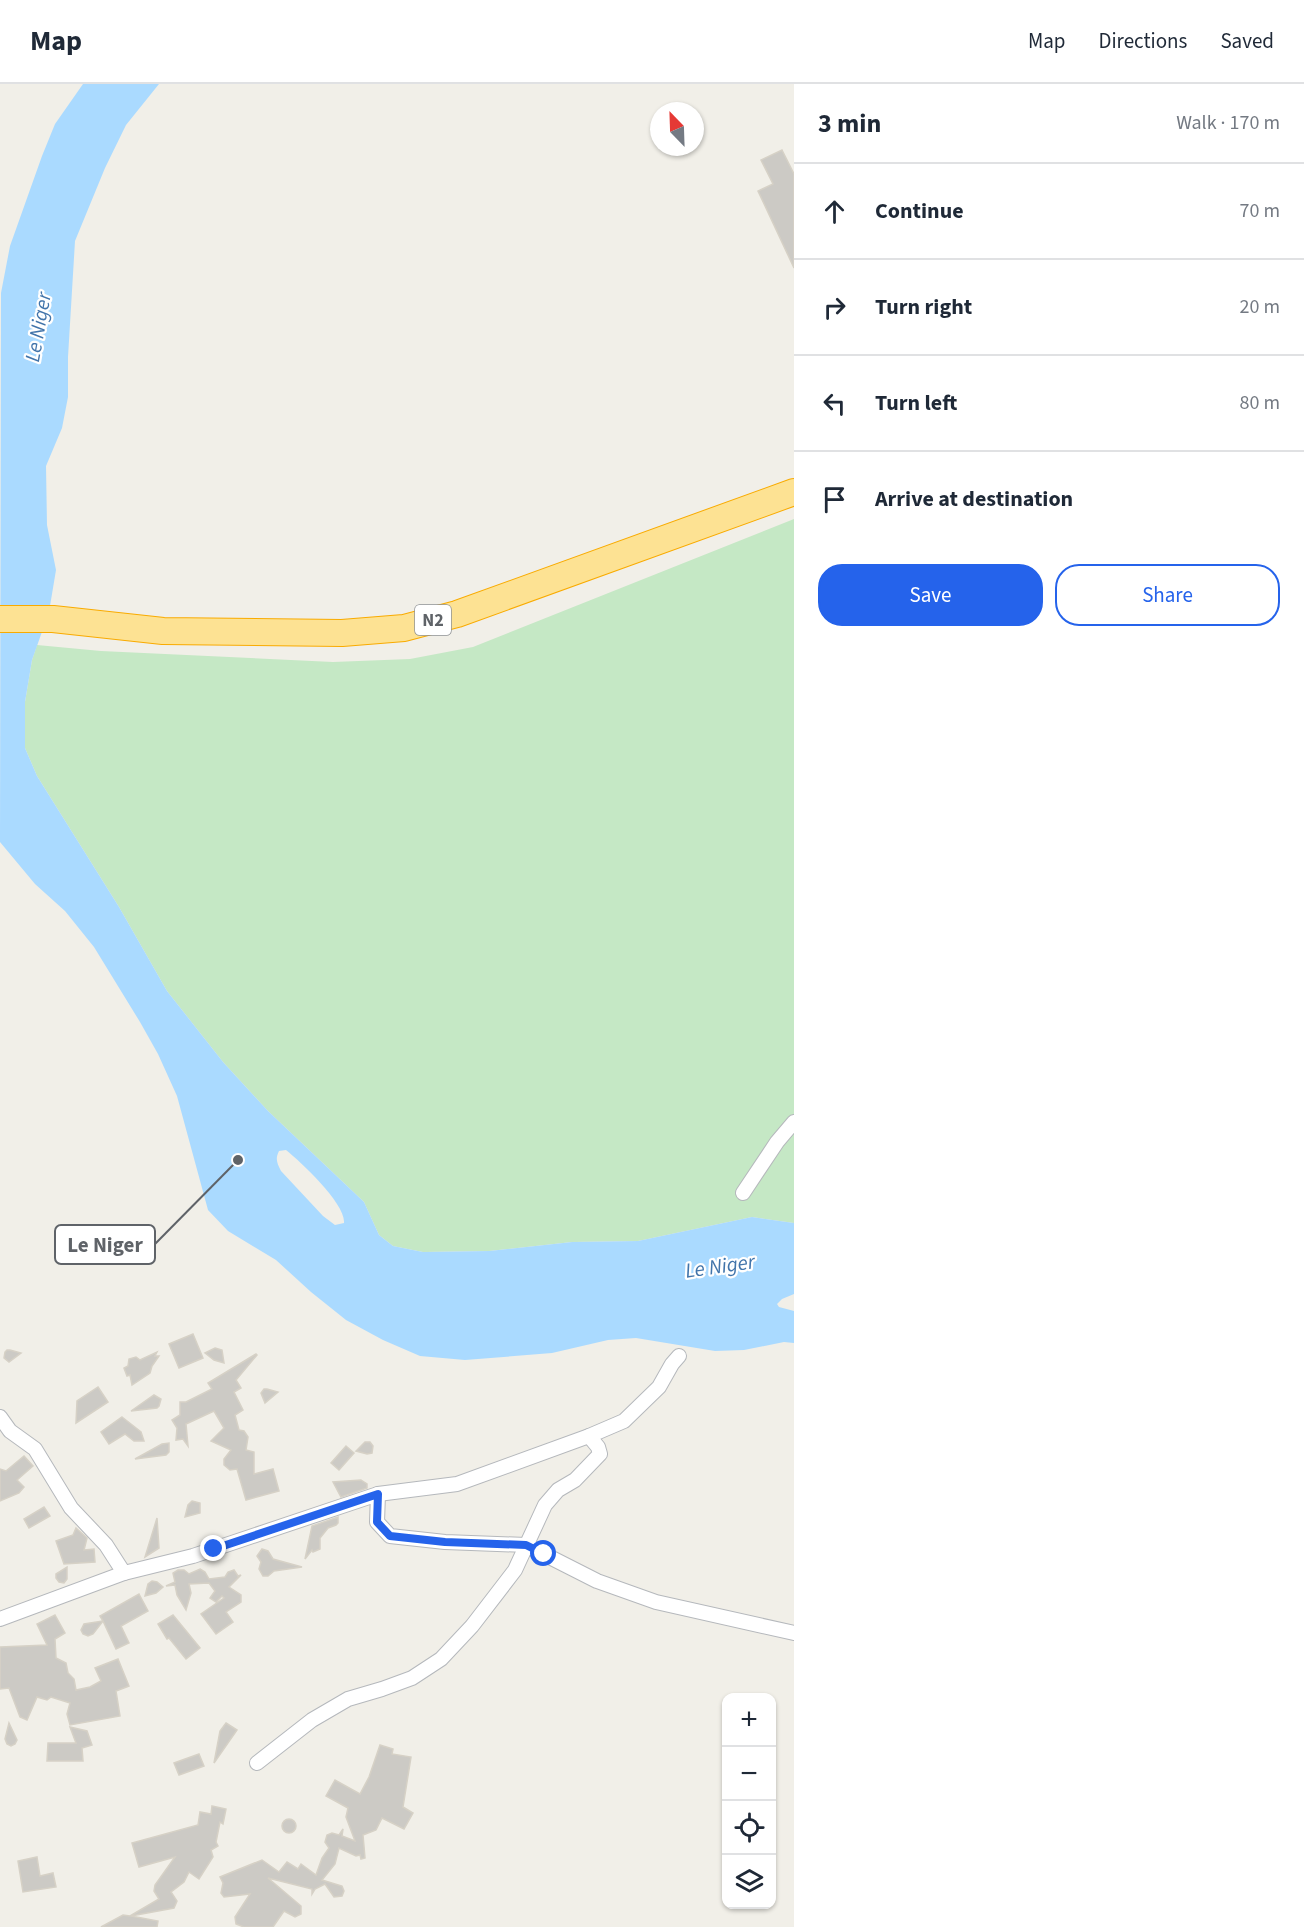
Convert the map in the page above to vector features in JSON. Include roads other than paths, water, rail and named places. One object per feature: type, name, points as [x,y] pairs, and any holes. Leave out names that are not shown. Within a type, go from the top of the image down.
[{"type":"highway","name":"N2","points":[[0,619],[52,619],[163,631],[342,633],[404,628],[457,614],[794,492]]},
{"type":"street","points":[[743,1193],[777,1142],[794,1122]]},
{"type":"street","points":[[0,1619],[124,1573],[193,1556],[378,1494],[457,1484],[589,1436],[624,1421],[659,1388],[679,1356]]},
{"type":"street","points":[[0,1417],[10,1431],[35,1449],[71,1509],[106,1545],[124,1573]]},
{"type":"street","points":[[257,1763],[312,1720],[348,1699],[412,1678],[441,1659],[472,1626],[515,1569],[545,1505],[558,1490],[575,1480],[600,1454],[598,1447],[589,1436]]},
{"type":"street","points":[[378,1494],[377,1522],[390,1536],[445,1542],[526,1545],[597,1581],[656,1602],[794,1633]]},
{"type":"water","name":"Le Niger","points":[[83,84],[159,84],[126,125],[105,168],[75,241],[68,397],[62,428],[46,466],[47,525],[56,570],[49,612],[32,660],[25,702],[25,748],[37,776],[119,907],[167,991],[223,1062],[268,1111],[364,1202],[379,1235],[393,1246],[423,1252],[489,1251],[572,1242],[638,1241],[752,1217],[794,1223],[794,1294],[777,1304],[779,1307],[794,1311],[794,1343],[784,1342],[744,1350],[715,1351],[636,1338],[608,1340],[552,1353],[465,1360],[420,1356],[346,1320],[276,1260],[228,1231],[208,1210],[177,1096],[140,1022],[94,947],[65,911],[35,884],[0,842],[1,293],[10,246],[55,124]],"holes":[[[286,1150],[311,1173],[338,1205],[344,1223],[335,1225],[323,1216],[281,1171],[277,1156],[279,1151]]]},
{"type":"place","name":"Le Niger","points":[[238,1160]]}]
